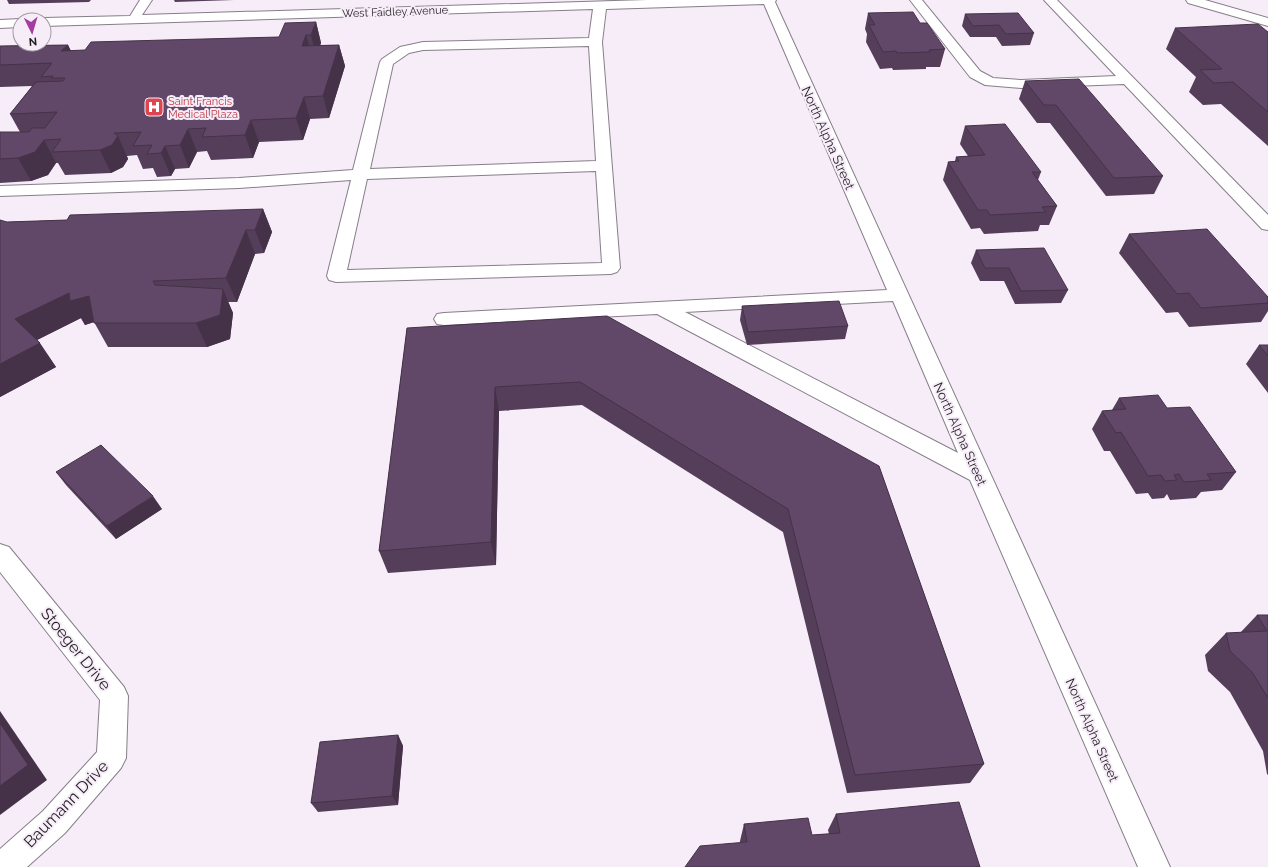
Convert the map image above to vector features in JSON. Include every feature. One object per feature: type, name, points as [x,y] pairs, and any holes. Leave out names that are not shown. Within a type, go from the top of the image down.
[{"type":"street","points":[[133,20],[146,0]]},
{"type":"street","name":"West Faidley Avenue","points":[[52,22],[133,20],[402,6],[535,4],[600,5],[658,2],[769,0]]},
{"type":"street","name":"North Alpha Street","points":[[769,0],[898,296],[1154,867]]},
{"type":"street","points":[[916,0],[974,74],[990,82],[1021,84],[1128,80]]},
{"type":"street","points":[[1050,0],[1266,221]]},
{"type":"street","points":[[1192,0],[1268,22]]},
{"type":"street","points":[[595,42],[423,46],[405,50],[387,62],[336,276],[612,268],[595,42],[600,5]]},
{"type":"street","points":[[0,24],[12,23]]},
{"type":"street","points":[[0,191],[239,183],[360,174],[588,167],[604,165]]},
{"type":"street","points":[[444,319],[898,296]]},
{"type":"street","points":[[661,308],[977,473]]},
{"type":"street","name":"Stoeger Drive","points":[[0,554],[114,696],[111,758]]},
{"type":"street","name":"Baumann Drive","points":[[4,867],[54,822],[111,758]]},
{"type":"building","points":[[913,12],[920,23],[927,23],[945,49],[929,50],[930,52],[883,52],[869,25],[875,25],[868,13]]},
{"type":"building","points":[[1018,13],[1034,33],[1006,34],[999,25],[973,26],[965,14]]},
{"type":"building","points":[[316,22],[311,35],[306,35],[302,46],[339,45],[323,96],[304,97],[296,118],[251,120],[245,135],[202,137],[206,128],[188,129],[180,145],[165,146],[161,153],[147,154],[152,145],[133,146],[141,132],[114,133],[118,136],[112,145],[100,150],[52,152],[61,139],[44,140],[35,152],[18,158],[0,159],[0,132],[29,132],[32,128],[45,128],[57,112],[10,114],[36,82],[63,81],[65,78],[51,78],[53,76],[41,77],[52,63],[0,65],[0,46],[12,46],[12,52],[52,52],[52,45],[68,45],[61,51],[85,50],[91,42],[279,37],[285,23]]},
{"type":"building","points":[[1258,24],[1268,32],[1268,112],[1233,82],[1214,83],[1200,70],[1222,69],[1175,28]]},
{"type":"building","points":[[1079,79],[1163,176],[1114,178],[1056,105],[1044,105],[1025,81]]},
{"type":"building","points":[[1005,124],[1041,172],[1032,172],[1057,206],[1042,207],[1046,212],[990,215],[987,210],[978,210],[948,162],[959,161],[956,157],[985,155],[965,126]]},
{"type":"building","points":[[263,209],[255,230],[246,230],[226,278],[153,281],[155,285],[223,289],[220,315],[196,323],[94,323],[89,296],[70,301],[69,293],[15,319],[40,343],[0,364],[0,220],[7,222],[67,220],[70,215]]},
{"type":"building","points":[[1207,229],[1268,297],[1268,303],[1201,308],[1189,293],[1177,294],[1129,234]]},
{"type":"building","points":[[1044,248],[1068,290],[1021,291],[1009,268],[985,268],[976,250]]},
{"type":"building","points":[[839,301],[848,326],[748,332],[742,306]]},
{"type":"building","points":[[607,316],[879,466],[984,764],[855,775],[788,509],[580,382],[495,387],[491,542],[379,551],[407,328]]},
{"type":"building","points":[[1259,345],[1268,345],[1268,356]]},
{"type":"building","points":[[1158,395],[1167,408],[1190,407],[1236,472],[1207,474],[1211,480],[1184,482],[1179,474],[1174,475],[1177,480],[1165,481],[1161,475],[1148,476],[1121,432],[1116,433],[1102,411],[1126,409],[1119,398]]},
{"type":"building","points":[[101,445],[153,496],[107,526],[56,472]]},
{"type":"building","points":[[1257,615],[1268,615],[1268,698],[1252,672],[1230,651],[1226,633],[1267,631]]},
{"type":"building","points":[[0,723],[28,765],[0,786]]},
{"type":"building","points":[[398,735],[392,796],[311,803],[320,742]]},
{"type":"building","points":[[959,802],[980,867],[685,867],[700,846],[747,842],[744,824],[808,818],[812,835],[840,833],[836,814]]},
{"type":"place","name":"Saint Francis Medical Plaza","points":[[154,107]]}]
